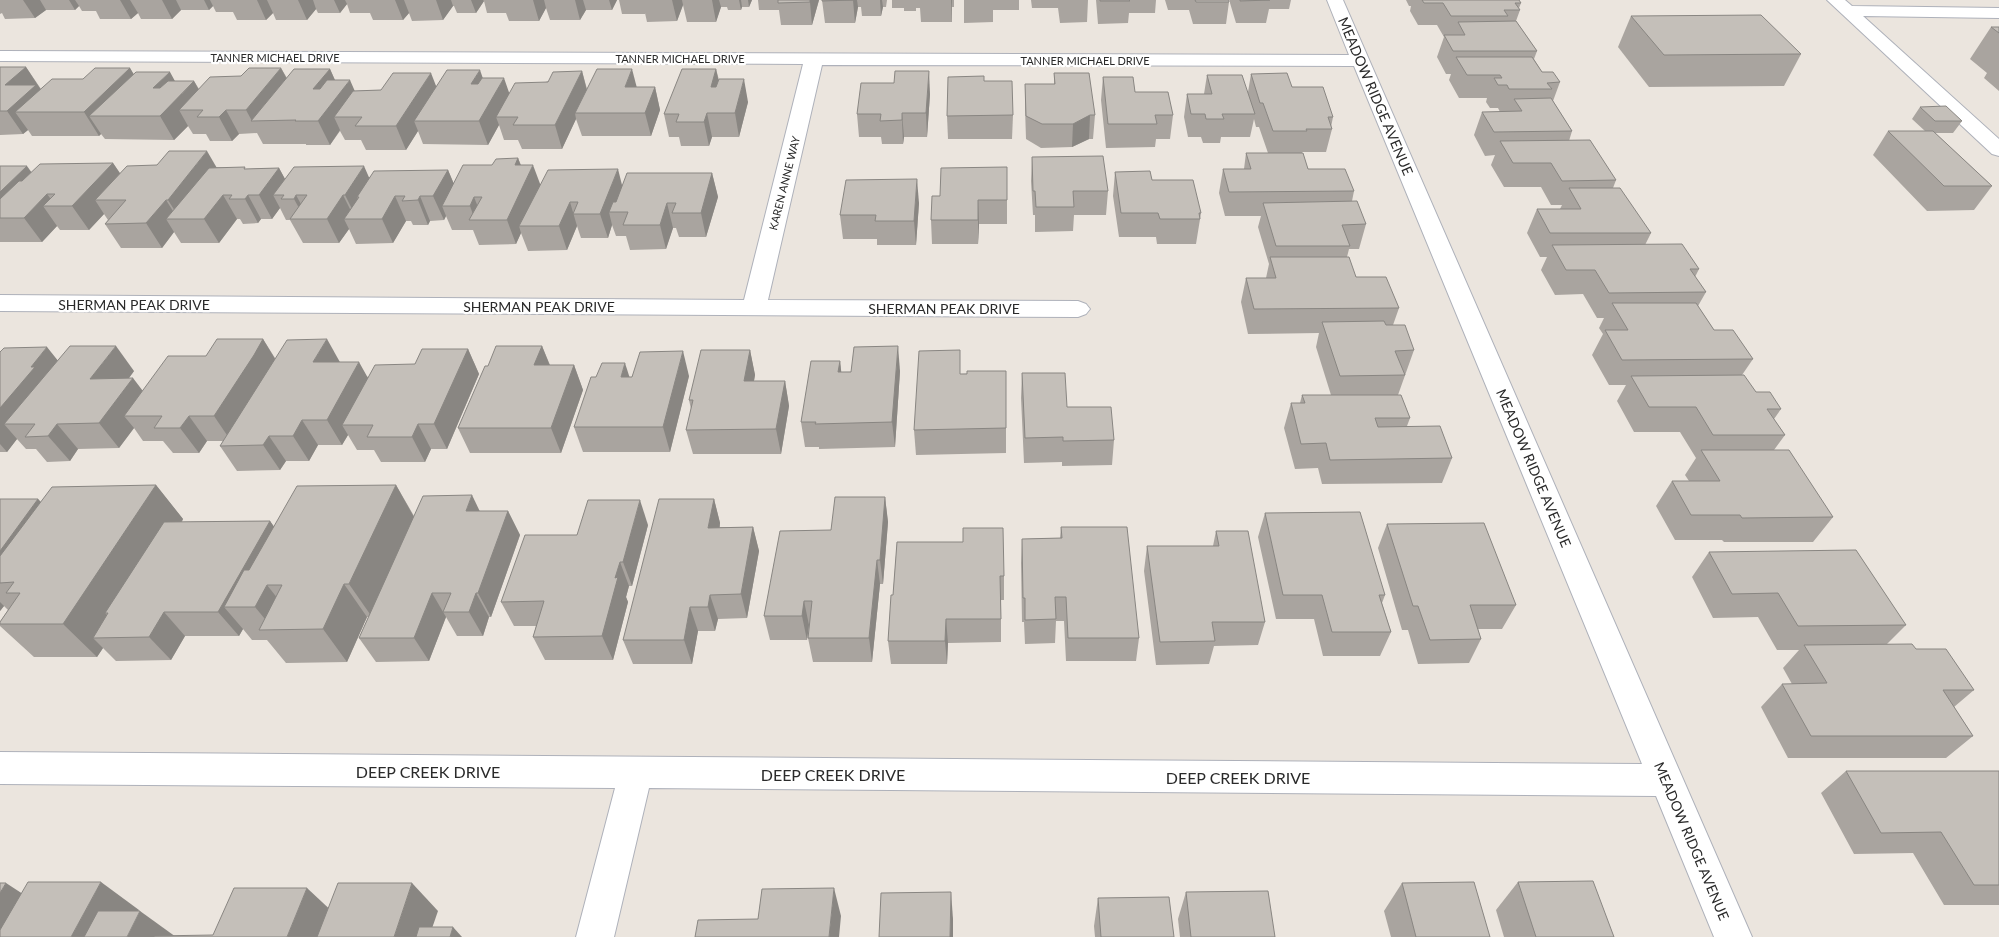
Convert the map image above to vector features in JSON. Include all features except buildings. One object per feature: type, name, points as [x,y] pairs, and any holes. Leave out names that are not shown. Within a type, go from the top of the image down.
[{"type":"street","name":"MEADOW RIDGE AVENUE","points":[[1335,0],[1733,937]]},
{"type":"street","points":[[1841,6],[1999,13]]},
{"type":"street","points":[[1841,6],[1999,150]]},
{"type":"street","name":"TANNER MICHAEL DRIVE","points":[[0,56],[1361,61]]},
{"type":"street","name":"KAREN ANNE WAY","points":[[754,307],[814,59]]},
{"type":"street","name":"SHERMAN PEAK DRIVE","points":[[0,303],[1078,309]]},
{"type":"street","name":"DEEP CREEK DRIVE","points":[[0,768],[1666,780]]},
{"type":"street","points":[[595,937],[636,772]]}]
